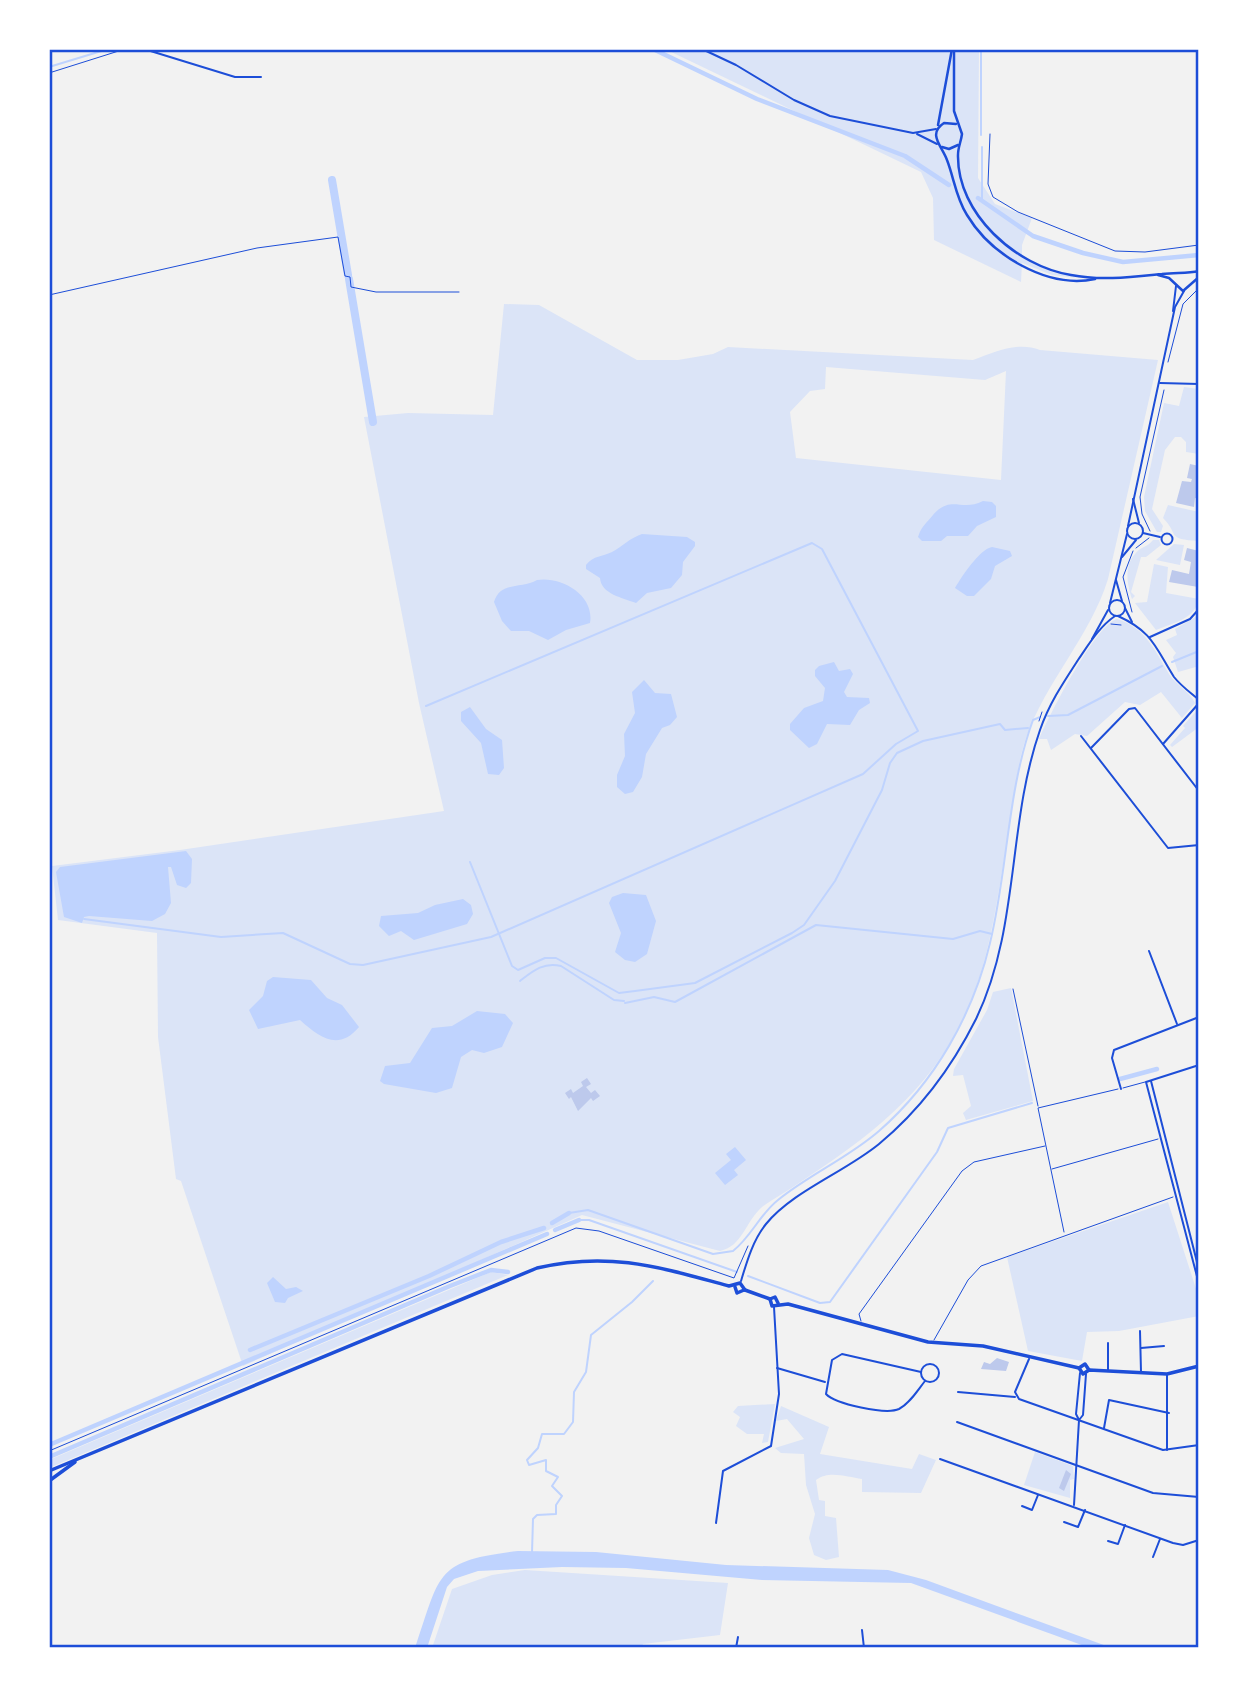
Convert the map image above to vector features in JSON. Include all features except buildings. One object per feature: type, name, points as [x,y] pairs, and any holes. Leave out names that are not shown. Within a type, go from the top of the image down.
[{"type":"main road","points":[[49,1471],[537,1268],[585,1259],[623,1260],[735,1287]]},
{"type":"main road","points":[[735,1287],[741,1280],[745,1290]]},
{"type":"main road","points":[[735,1287],[737,1293],[745,1290],[776,1304],[934,1343],[983,1346],[1030,1355],[1087,1372],[1167,1374],[1199,1366]]},
{"type":"main road","points":[[770,1299],[775,1297],[776,1304]]},
{"type":"main road","points":[[1079,1370],[1085,1364],[1087,1372]]},
{"type":"main road","points":[[49,1480],[83,1457]]},
{"type":"street","points":[[144,49],[235,77],[261,76]]},
{"type":"street","points":[[702,49],[818,111],[852,123],[913,133],[949,149],[958,145]]},
{"type":"street","points":[[953,49],[956,124],[962,134],[958,145],[959,166],[965,189],[975,209],[1000,241],[1021,257],[1051,270],[1100,278]]},
{"type":"street","points":[[953,49],[935,137],[967,215],[995,247],[1040,273],[1079,280],[1186,275],[1199,271]]},
{"type":"street","points":[[913,133],[937,128],[948,122],[956,124]]},
{"type":"street","points":[[1155,275],[1169,278],[1185,290]]},
{"type":"street","points":[[741,1280],[755,1242],[771,1218],[852,1164],[898,1127],[937,1084],[961,1047],[987,993],[1002,943],[1030,766],[1040,728],[1058,691],[1092,640],[1110,603],[1173,316],[1176,285],[1181,275]]},
{"type":"street","points":[[1186,275],[1190,278],[1191,286]]},
{"type":"street","points":[[1173,316],[1185,290],[1199,277]]},
{"type":"street","points":[[1159,383],[1199,384]]},
{"type":"street","points":[[1133,498],[1135,516],[1143,533]]},
{"type":"street","points":[[1128,526],[1136,523],[1141,525]]},
{"type":"street","points":[[1143,533],[1161,537]]},
{"type":"street","points":[[1119,561],[1143,533]]},
{"type":"street","points":[[1127,534],[1130,538],[1138,539]]},
{"type":"street","points":[[1116,579],[1122,601],[1133,623]]},
{"type":"street","points":[[1110,603],[1114,600],[1122,601]]},
{"type":"street","points":[[1108,608],[1117,616],[1133,623],[1161,650],[1177,680],[1199,701],[1163,744]]},
{"type":"street","points":[[1092,640],[1125,608]]},
{"type":"street","points":[[1149,638],[1190,619],[1199,609]]},
{"type":"street","points":[[1091,748],[1132,707],[1199,791]]},
{"type":"street","points":[[1081,736],[1168,848],[1199,845]]},
{"type":"street","points":[[1149,951],[1177,1026]]},
{"type":"street","points":[[1121,1089],[1112,1052],[1199,1017]]},
{"type":"street","points":[[1199,1065],[1146,1082],[1199,1270]]},
{"type":"street","points":[[1150,1080],[1199,1284]]},
{"type":"street","points":[[716,1523],[723,1471],[771,1446],[779,1394],[776,1304]]},
{"type":"street","points":[[1140,1331],[1141,1374]]},
{"type":"street","points":[[1108,1343],[1108,1371]]},
{"type":"street","points":[[1140,1348],[1164,1346]]},
{"type":"street","points":[[921,1372],[842,1353],[832,1360],[826,1394],[830,1399],[886,1411],[906,1404],[925,1381]]},
{"type":"street","points":[[1016,1397],[1030,1355]]},
{"type":"street","points":[[921,1372],[928,1365],[937,1368],[937,1378],[932,1382],[925,1381]]},
{"type":"street","points":[[777,1368],[826,1382]]},
{"type":"street","points":[[1074,1506],[1078,1464],[1079,1420],[1076,1414],[1079,1370]]},
{"type":"street","points":[[921,1372],[925,1381]]},
{"type":"street","points":[[1079,1420],[1083,1415],[1087,1372]]},
{"type":"street","points":[[1167,1374],[1167,1450]]},
{"type":"street","points":[[958,1392],[994,1398],[1016,1397],[1167,1450],[1199,1445]]},
{"type":"street","points":[[1104,1429],[1109,1400],[1169,1413]]},
{"type":"street","points":[[957,1422],[1153,1493],[1199,1497]]},
{"type":"street","points":[[940,1459],[1160,1538],[1183,1545],[1199,1540]]},
{"type":"street","points":[[1022,1506],[1032,1510],[1039,1493]]},
{"type":"street","points":[[1064,1522],[1078,1527],[1085,1510]]},
{"type":"street","points":[[1108,1541],[1118,1544],[1125,1525]]},
{"type":"street","points":[[1153,1557],[1160,1538]]},
{"type":"street","points":[[862,1630],[863,1648]]},
{"type":"street","points":[[736,1648],[738,1637]]},
{"type":"lane","points":[[1013,989],[1065,1234]]},
{"type":"lane","points":[[1038,1108],[1146,1082]]},
{"type":"lane","points":[[1051,1169],[1161,1138]]},
{"type":"lane","points":[[861,1324],[859,1314],[962,1171],[974,1162],[1045,1146]]},
{"type":"lane","points":[[934,1343],[968,1280],[981,1266],[1178,1195]]},
{"type":"path","points":[[49,73],[125,49]]},
{"type":"path","points":[[990,134],[988,184],[993,197],[1018,212],[1115,251],[1145,252],[1199,245]]},
{"type":"path","points":[[49,295],[257,248],[338,237],[345,276],[350,277],[351,287],[376,292],[459,292]]},
{"type":"path","points":[[1167,363],[1171,359],[1181,309],[1186,298],[1199,288]]},
{"type":"path","points":[[1130,616],[1132,608],[1124,591],[1125,568],[1134,550],[1147,542],[1149,535],[1140,497],[1165,384]]},
{"type":"path","points":[[1108,622],[1118,626],[1125,619]]},
{"type":"path","points":[[1038,723],[1041,714]]},
{"type":"path","points":[[49,1451],[576,1228],[599,1231],[734,1278],[751,1241]]},
{"type":"shaded area","points":[[665,49],[979,49],[978,178],[995,204],[1032,218],[1022,245],[1022,258],[1052,272],[1078,278],[1052,275],[1022,263],[1021,282],[934,240],[933,198],[921,172]]},
{"type":"shaded area","points":[[504,304],[539,305],[637,360],[678,360],[713,354],[728,347],[973,360],[1006,349],[1023,347],[1158,360],[1108,579],[1090,620],[1035,717],[1022,751],[991,932],[972,998],[936,1065],[913,1092],[859,1141],[762,1207],[739,1239],[728,1248],[720,1251],[582,1215],[243,1366],[181,1181],[176,1179],[158,1037],[157,933],[58,920],[52,866],[444,811],[419,703],[364,417],[408,413],[493,415]],"holes":[[[826,367],[985,380],[1006,371],[1001,480],[796,458],[790,412],[810,391],[825,389]]]},
{"type":"shaded area","points":[[1184,387],[1199,389],[1199,454],[1186,452],[1186,442],[1181,437],[1175,437],[1165,450],[1152,509],[1163,526],[1161,532],[1157,532],[1145,511],[1144,497],[1164,403],[1179,406]]},
{"type":"shaded area","points":[[1168,505],[1199,512],[1199,541],[1181,539],[1175,535],[1163,518]]},
{"type":"shaded area","points":[[1153,540],[1159,540],[1161,545],[1146,557],[1141,557],[1131,592],[1135,596],[1132,599],[1128,581],[1129,564],[1137,552]]},
{"type":"shaded area","points":[[1174,544],[1184,545],[1180,565],[1156,560]]},
{"type":"shaded area","points":[[1154,564],[1168,567],[1166,593],[1199,599],[1197,606],[1188,616],[1156,630],[1135,603],[1147,602]]},
{"type":"shaded area","points":[[1199,615],[1199,666],[1178,672],[1173,657],[1176,653],[1166,640],[1177,635],[1175,629]]},
{"type":"shaded area","points":[[1117,619],[1142,634],[1172,678],[1195,703],[1182,718],[1161,692],[1140,705],[1125,702],[1087,736],[1075,734],[1051,750],[1047,739],[1039,739],[1052,711],[1097,637]]},
{"type":"shaded area","points":[[1199,708],[1199,727],[1172,747],[1170,745],[1185,728],[1183,726]]},
{"type":"shaded area","points":[[1011,988],[1033,1101],[966,1120],[963,1113],[971,1106],[963,1075],[953,1076],[954,1069],[987,1010],[993,992]]},
{"type":"shaded area","points":[[1168,1202],[1199,1298],[1199,1316],[1119,1331],[1087,1332],[1082,1361],[1028,1351],[1007,1257]]},
{"type":"shaded area","points":[[491,1272],[508,1275],[49,1468],[49,1460]]},
{"type":"shaded area","points":[[775,1404],[768,1442],[762,1443],[764,1434],[747,1434],[736,1426],[740,1417],[733,1412],[738,1406]]},
{"type":"shaded area","points":[[781,1406],[829,1427],[820,1454],[912,1469],[919,1454],[936,1460],[921,1493],[862,1492],[862,1479],[838,1475],[821,1477],[816,1480],[819,1500],[825,1501],[825,1516],[836,1518],[839,1557],[826,1560],[814,1555],[809,1538],[815,1514],[806,1485],[804,1454],[781,1453],[775,1448],[804,1439],[787,1419],[776,1421]]},
{"type":"shaded area","points":[[1035,1452],[1073,1466],[1074,1479],[1070,1480],[1070,1498],[1024,1485]]},
{"type":"shaded area","points":[[525,1570],[728,1583],[720,1635],[643,1644],[641,1648],[432,1648],[452,1589],[492,1575]]},
{"type":"water","points":[[983,501],[992,502],[996,506],[996,517],[977,526],[968,536],[947,536],[941,541],[922,541],[918,537],[924,525],[945,505],[968,505]]},
{"type":"water","points":[[642,534],[687,537],[695,542],[695,546],[683,562],[682,575],[671,588],[647,593],[636,603],[608,592],[600,578],[586,569],[586,565],[592,559],[612,552]]},
{"type":"water","points":[[992,547],[1010,551],[1012,556],[995,566],[991,579],[974,596],[967,596],[955,588],[977,558]]},
{"type":"water","points":[[537,580],[566,584],[582,596],[590,613],[590,623],[566,630],[548,640],[529,631],[511,631],[502,621],[494,602],[497,595],[506,588]]},
{"type":"water","points":[[834,662],[839,671],[850,669],[853,674],[844,692],[847,697],[869,698],[870,703],[859,710],[850,725],[827,724],[817,744],[809,748],[790,730],[790,724],[804,708],[823,701],[825,688],[815,676],[815,670],[819,666]]},
{"type":"water","points":[[644,680],[655,693],[671,694],[677,717],[670,725],[662,728],[646,754],[642,777],[633,792],[625,794],[617,787],[617,775],[625,756],[624,734],[635,713],[632,692]]},
{"type":"water","points":[[470,707],[486,729],[502,740],[504,768],[499,775],[488,774],[481,743],[461,721],[461,712]]},
{"type":"water","points":[[186,851],[192,859],[191,883],[186,888],[177,885],[171,867],[168,867],[171,903],[165,914],[152,921],[89,916],[84,917],[82,923],[64,917],[56,872],[60,867]]},
{"type":"water","points":[[623,893],[646,895],[656,921],[647,954],[635,962],[625,960],[615,952],[621,933],[609,903],[612,897]]},
{"type":"water","points":[[463,899],[471,905],[473,914],[467,924],[414,940],[401,931],[389,936],[379,926],[381,916],[418,913],[435,905]]},
{"type":"water","points":[[273,977],[311,980],[327,998],[342,1005],[359,1027],[344,1039],[336,1040],[321,1036],[300,1020],[258,1029],[249,1010],[263,996],[267,981]]},
{"type":"water","points":[[477,1011],[505,1014],[513,1023],[502,1047],[484,1053],[472,1050],[461,1057],[452,1088],[436,1093],[380,1081],[385,1066],[410,1063],[432,1028],[452,1026]]},
{"type":"water","points":[[735,1147],[746,1160],[734,1170],[738,1175],[725,1185],[715,1173],[731,1160],[726,1154]]},
{"type":"water","points":[[273,1277],[286,1289],[296,1287],[303,1291],[288,1298],[285,1303],[275,1302],[267,1283]]},
{"type":"water","points":[[518,1551],[596,1552],[726,1565],[888,1570],[926,1580],[1112,1648],[1090,1648],[911,1583],[762,1580],[626,1568],[562,1567],[478,1571],[454,1579],[447,1587],[427,1648],[415,1648],[430,1603],[445,1575],[455,1566],[470,1560]]},
{"type":"waterway","points":[[49,67],[108,49]]},
{"type":"waterway","points":[[653,49],[757,99],[905,156],[949,185]]},
{"type":"waterway","points":[[981,49],[981,135]]},
{"type":"waterway","points":[[982,147],[982,200]]},
{"type":"waterway","points":[[332,180],[348,275]]},
{"type":"waterway","points":[[978,198],[1033,236],[1083,253],[1123,262],[1199,255]]},
{"type":"waterway","points":[[349,279],[373,422]]},
{"type":"waterway","points":[[84,919],[221,937],[283,933],[350,964],[363,965],[491,937],[863,774],[896,744],[918,731],[822,549],[812,543],[426,706]]},
{"type":"waterway","points":[[1172,662],[1199,651]]},
{"type":"waterway","points":[[1048,716],[1068,715],[1162,666]]},
{"type":"waterway","points":[[569,1213],[588,1210],[713,1254],[733,1251],[778,1200],[867,1141],[899,1112],[918,1091],[949,1046],[983,970],[996,915],[1024,747],[1033,720],[1040,717]]},
{"type":"waterway","points":[[470,862],[512,966],[518,970],[545,958],[556,958],[619,993],[695,983],[804,925],[835,881],[882,790],[890,763],[897,753],[923,741],[1000,724],[1005,730],[1028,728]]},
{"type":"waterway","points":[[625,1003],[654,997],[675,1002],[816,925],[953,939],[980,931],[992,934]]},
{"type":"waterway","points":[[520,981],[544,966],[561,966],[614,1000],[624,1001]]},
{"type":"waterway","points":[[1120,1079],[1157,1069]]},
{"type":"waterway","points":[[748,1276],[820,1303],[830,1302],[937,1152],[948,1128],[1032,1103]]},
{"type":"waterway","points":[[552,1223],[569,1213]]},
{"type":"waterway","points":[[579,1220],[589,1220],[737,1272]]},
{"type":"waterway","points":[[555,1230],[579,1220]]},
{"type":"waterway","points":[[250,1350],[429,1276],[501,1242],[544,1228]]},
{"type":"waterway","points":[[49,1445],[547,1234]]},
{"type":"waterway","points":[[49,1457],[450,1286],[491,1270],[508,1272]]},
{"type":"waterway","points":[[532,1553],[533,1519],[537,1515],[556,1514],[556,1505],[562,1496],[552,1486],[558,1477],[546,1471],[546,1460],[529,1465],[527,1460],[538,1448],[542,1434],[564,1434],[573,1422],[574,1392],[586,1372],[591,1335],[653,1281]]}]
